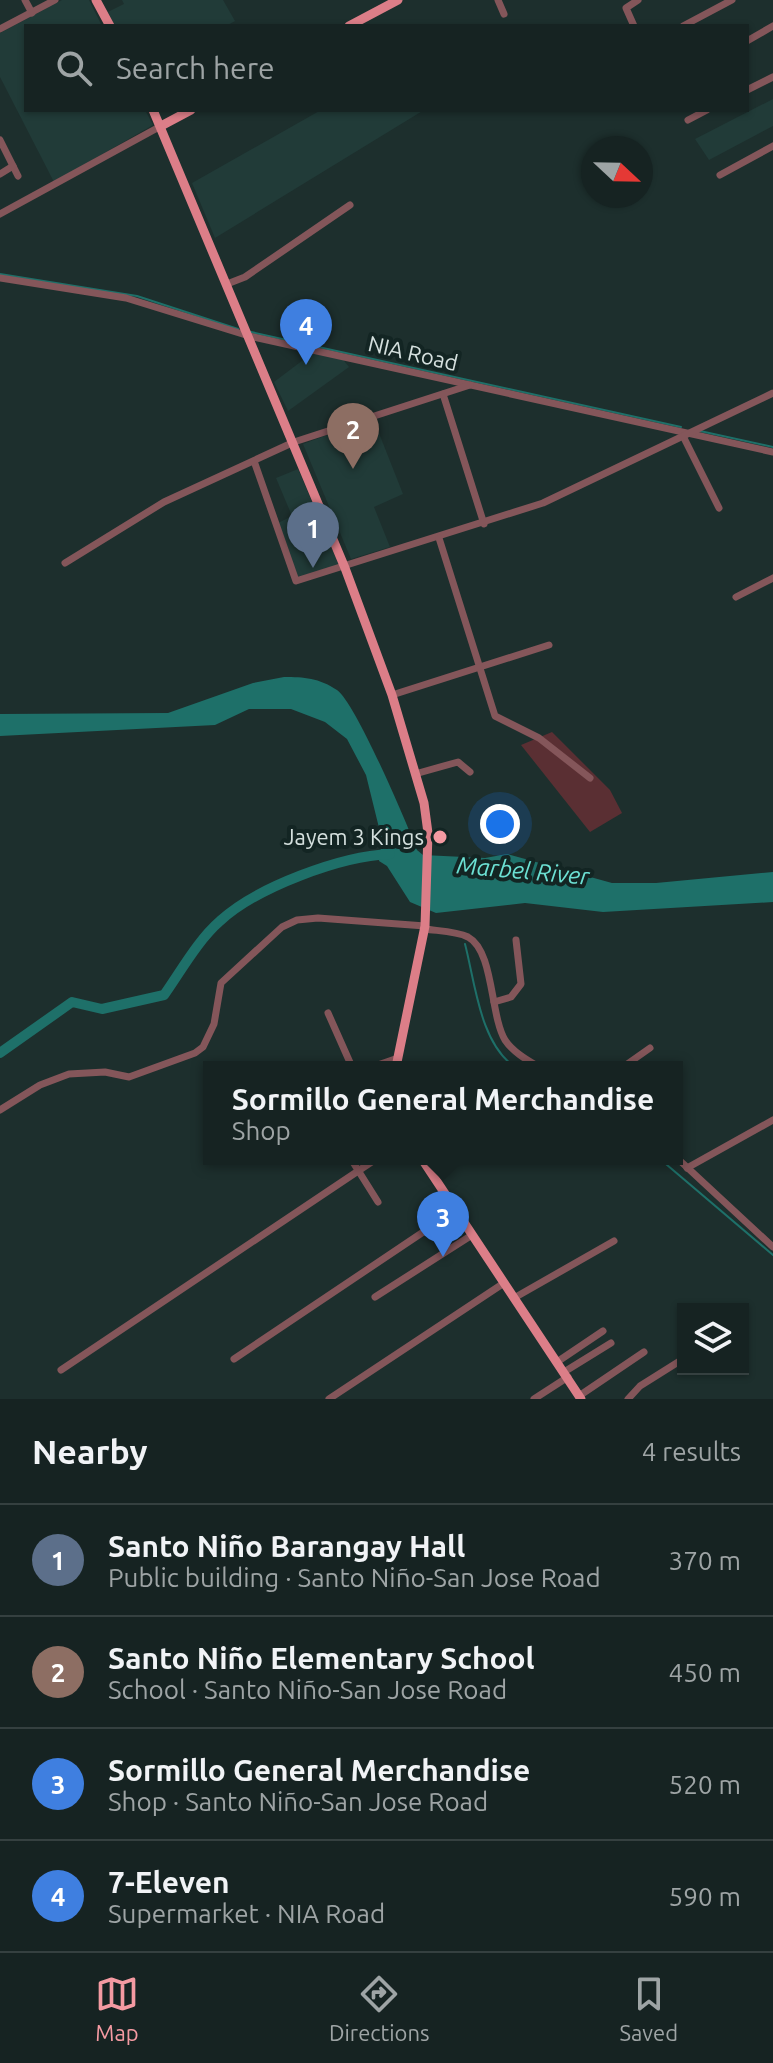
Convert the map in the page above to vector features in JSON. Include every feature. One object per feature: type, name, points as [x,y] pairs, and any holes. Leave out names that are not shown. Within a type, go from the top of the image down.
[{"type":"main road","points":[[96,0],[109,24]]},
{"type":"main road","points":[[353,24],[398,0]]},
{"type":"main road","points":[[154,112],[345,568],[392,695],[426,813],[425,928],[397,1061]]},
{"type":"main road","points":[[161,126],[187,112]]},
{"type":"main road","points":[[426,1165],[580,1398]]},
{"type":"street","points":[[25,0],[32,13]]},
{"type":"street","points":[[0,29],[55,0]]},
{"type":"street","points":[[498,0],[504,14]]},
{"type":"street","points":[[633,24],[626,8],[638,0]]},
{"type":"street","points":[[687,24],[732,0]]},
{"type":"street","points":[[749,40],[773,26]]},
{"type":"street","points":[[749,89],[773,77]]},
{"type":"street","points":[[688,120],[703,112]]},
{"type":"street","points":[[0,214],[161,126]]},
{"type":"street","points":[[0,140],[18,176]]},
{"type":"street","points":[[720,175],[773,146]]},
{"type":"street","points":[[0,174],[13,166]]},
{"type":"street","points":[[227,284],[245,277],[350,205]]},
{"type":"street","name":"NIA Road","points":[[0,278],[126,298],[249,336],[773,452]]},
{"type":"street","points":[[65,563],[164,502],[294,442],[472,385]]},
{"type":"street","points":[[254,461],[296,581],[484,524],[566,494],[773,393]]},
{"type":"street","points":[[443,394],[484,524]]},
{"type":"street","points":[[686,435],[719,508]]},
{"type":"street","points":[[439,538],[495,716],[539,738],[590,778]]},
{"type":"street","points":[[736,597],[773,578]]},
{"type":"street","points":[[392,695],[549,645]]},
{"type":"street","points":[[415,774],[458,762],[470,772]]},
{"type":"street","points":[[0,1110],[40,1085],[69,1074],[105,1072],[129,1077],[195,1053],[210,1033],[225,979],[263,943],[297,920],[340,919],[425,928],[458,934],[475,943],[483,957],[501,1032],[510,1048],[530,1061]]},
{"type":"street","points":[[494,1002],[511,997],[521,984],[516,940]]},
{"type":"street","points":[[328,1013],[349,1061]]},
{"type":"street","points":[[632,1061],[650,1048]]},
{"type":"street","points":[[687,1168],[773,1120]]},
{"type":"street","points":[[683,1164],[773,1247]]},
{"type":"street","points":[[354,1165],[378,1202]]},
{"type":"street","points":[[61,1370],[367,1165]]},
{"type":"street","points":[[428,1169],[434,1165]]},
{"type":"street","points":[[234,1359],[456,1210]]},
{"type":"street","points":[[375,1297],[472,1235]]},
{"type":"street","points":[[514,1298],[614,1241]]},
{"type":"street","points":[[329,1399],[504,1283]]},
{"type":"street","points":[[557,1362],[603,1331]]},
{"type":"street","points":[[534,1399],[611,1343]]},
{"type":"street","points":[[580,1398],[644,1352]]},
{"type":"street","points":[[628,1399],[640,1386],[677,1363]]},
{"type":"shaded area","points":[[62,0],[89,0],[101,24],[24,24],[24,112],[146,112],[153,125],[54,182],[0,77],[0,33]]},
{"type":"shaded area","points":[[122,0],[223,0],[235,21],[230,24],[114,24],[108,12],[124,4]]},
{"type":"shaded area","points":[[773,99],[773,126],[709,160],[695,139]]},
{"type":"shaded area","points":[[317,112],[421,112],[215,238],[192,183]]},
{"type":"shaded area","points":[[315,351],[341,357],[349,367],[288,411],[274,382]]},
{"type":"shaded area","points":[[373,418],[403,494],[374,507],[390,547],[351,559],[303,444]]},
{"type":"shaded area","points":[[298,469],[339,565],[298,578],[278,523],[292,516],[276,478]]},
{"type":"shaded area","points":[[552,732],[610,790],[622,813],[590,832],[521,745]]},
{"type":"water","name":"Marbel River","points":[[284,677],[324,683],[345,699],[380,764],[417,850],[423,855],[485,858],[507,854],[612,883],[656,883],[773,872],[773,902],[603,912],[525,903],[436,913],[410,902],[387,866],[379,861],[382,840],[366,775],[347,739],[325,722],[291,709],[249,709],[215,725],[0,736],[0,714],[168,713],[253,683]]},
{"type":"waterway","points":[[0,274],[137,296],[238,329]]},
{"type":"waterway","points":[[251,332],[681,427]]},
{"type":"waterway","points":[[700,431],[773,447]]},
{"type":"waterway","points":[[0,1053],[72,1002],[102,1009],[164,995],[212,929],[255,896],[324,867],[390,854]]},
{"type":"waterway","points":[[465,944],[486,1028],[508,1061]]},
{"type":"waterway","points":[[667,1165],[773,1255]]},
{"type":"place","name":"7-Eleven","points":[[306,365]]},
{"type":"place","name":"Santo Niño Elementary School","points":[[353,469]]},
{"type":"place","name":"Santo Niño Barangay Hall","points":[[313,568]]},
{"type":"place","name":"Jayem 3 Kings","points":[[440,837]]},
{"type":"place","name":"Sormillo General Merchandise","points":[[443,1257]]}]
